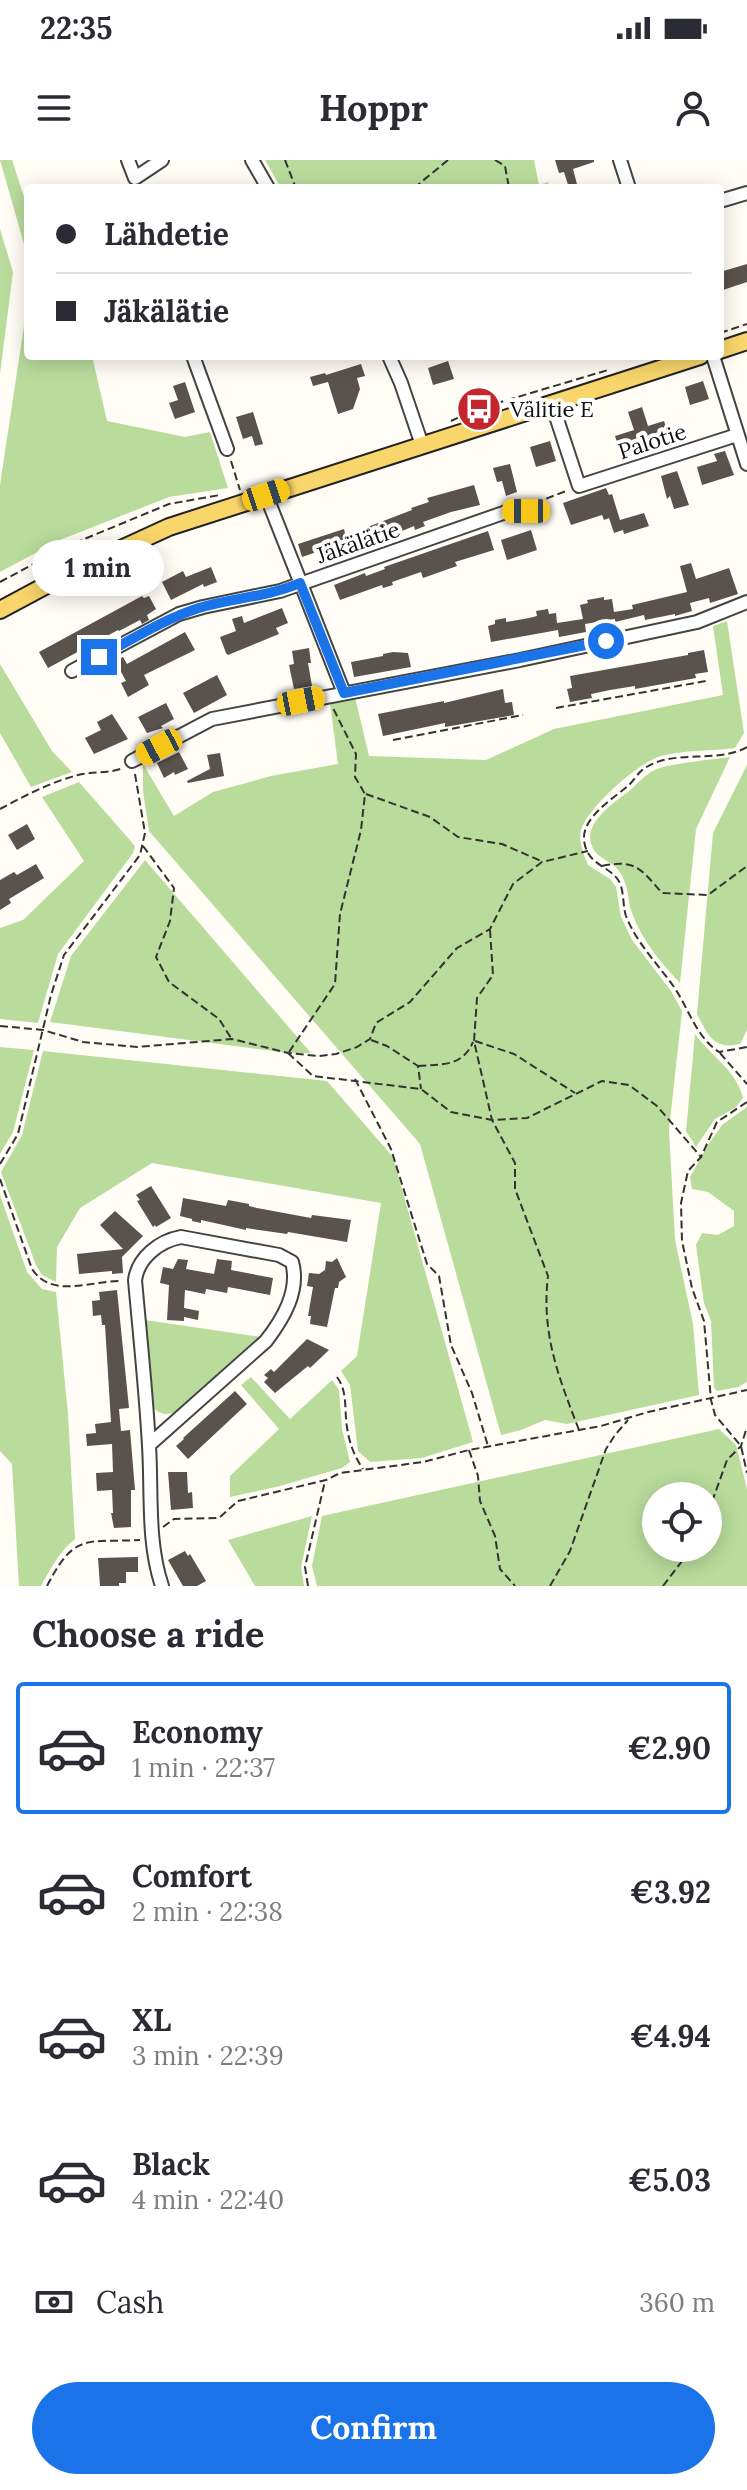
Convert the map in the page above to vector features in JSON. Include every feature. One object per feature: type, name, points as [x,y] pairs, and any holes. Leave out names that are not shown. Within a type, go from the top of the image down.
[{"type":"main road","points":[[724,349],[747,341]]},
{"type":"main road","points":[[0,610],[71,572],[169,527],[688,360]]},
{"type":"street","points":[[128,160],[136,183],[162,160]]},
{"type":"street","points":[[252,160],[266,184]]},
{"type":"street","points":[[620,160],[628,184]]},
{"type":"street","points":[[724,200],[747,193]]},
{"type":"street","points":[[194,360],[227,449]]},
{"type":"street","points":[[391,360],[422,445]]},
{"type":"street","points":[[714,360],[740,428],[747,464]]},
{"type":"street","points":[[552,404],[579,486]]},
{"type":"street","name":"Palotie","points":[[579,486],[740,428]]},
{"type":"street","points":[[266,495],[338,694]]},
{"type":"street","name":"Jäkälätie","points":[[72,671],[179,614],[280,591],[509,511],[526,511]]},
{"type":"street","points":[[132,761],[212,719],[520,660],[697,622],[747,602]]},
{"type":"street","points":[[149,1445],[266,1341],[285,1313],[295,1274],[292,1262],[279,1255],[181,1237],[168,1239],[137,1267],[135,1280],[149,1445],[155,1566],[162,1586]]},
{"type":"path","points":[[285,160],[294,184]]},
{"type":"path","points":[[419,184],[448,160]]},
{"type":"path","points":[[495,160],[505,166],[508,184]]},
{"type":"path","points":[[724,332],[747,324]]},
{"type":"path","points":[[227,449],[241,491]]},
{"type":"path","points":[[526,511],[538,501],[579,486]]},
{"type":"path","points":[[556,708],[706,681]]},
{"type":"path","points":[[288,1053],[335,984],[340,914],[361,830],[365,794],[355,777],[357,760],[353,745],[333,708],[338,694]]},
{"type":"path","points":[[393,740],[523,715]]},
{"type":"path","points":[[747,747],[736,753],[661,760],[643,770],[608,799],[586,830],[584,841],[592,861],[613,873],[621,885],[625,914],[636,937],[674,986],[702,1037],[747,1084]]},
{"type":"path","points":[[0,809],[76,776],[112,772],[132,761],[145,833],[140,855],[64,955],[51,995],[18,1134],[0,1164]]},
{"type":"path","points":[[365,794],[430,817],[458,837],[502,844],[542,862]]},
{"type":"path","points":[[142,845],[174,888],[170,921],[156,957],[169,982],[219,1019],[232,1039]]},
{"type":"path","points":[[579,1430],[547,1336],[548,1276],[515,1189],[515,1163],[492,1120],[474,1041],[477,998],[493,975],[490,929],[513,884],[542,862],[588,851]]},
{"type":"path","points":[[601,866],[620,862],[640,868],[662,893],[708,895],[747,866]]},
{"type":"path","points":[[0,1026],[43,1030],[83,1042],[137,1047],[232,1039],[288,1053],[336,1054],[370,1039],[376,1023],[410,1002],[457,948],[490,929]]},
{"type":"path","points":[[370,1039],[418,1066],[455,1063],[468,1053],[474,1041]]},
{"type":"path","points":[[474,1041],[514,1054],[575,1093]]},
{"type":"path","points":[[719,1052],[747,1047]]},
{"type":"path","points":[[288,1053],[313,1076],[421,1089],[451,1112],[492,1120],[527,1118],[602,1081],[629,1085],[657,1106],[701,1157]]},
{"type":"path","points":[[418,1066],[421,1089]]},
{"type":"path","points":[[355,1079],[391,1149],[427,1264],[439,1276],[451,1345],[472,1393],[489,1447]]},
{"type":"path","points":[[747,1102],[717,1122],[701,1157],[688,1171],[681,1203],[682,1241],[692,1288],[704,1321],[711,1400],[715,1415],[741,1446],[747,1473]]},
{"type":"path","points":[[0,1187],[1,1180]]},
{"type":"path","points":[[1,1180],[38,1279],[55,1287],[135,1280]]},
{"type":"path","points":[[337,1377],[344,1386],[347,1427],[353,1454],[363,1470]]},
{"type":"path","points":[[47,1586],[59,1563],[81,1543],[153,1537],[174,1519],[219,1518],[238,1501],[326,1480],[340,1473],[423,1462],[629,1419],[747,1390]]},
{"type":"path","points":[[550,1586],[570,1551],[606,1449],[629,1419]]},
{"type":"path","points":[[719,1482],[727,1460],[741,1446],[747,1427]]},
{"type":"path","points":[[469,1450],[478,1476],[480,1501],[495,1536],[500,1569],[515,1586]]},
{"type":"path","points":[[308,1586],[305,1567],[326,1480]]},
{"type":"path","points":[[663,1586],[681,1562]]},
{"type":"green space","points":[[0,160],[12,160],[24,197],[24,244]]},
{"type":"green space","points":[[265,160],[534,160],[539,184],[279,184]]},
{"type":"green space","points":[[0,229],[13,272],[0,374]]},
{"type":"green space","points":[[24,326],[24,360],[93,360],[107,421],[185,437],[210,432],[228,488],[169,497],[60,540],[0,572],[0,485]]},
{"type":"green space","points":[[727,621],[744,733],[735,748],[679,753],[652,760],[604,798],[586,820],[580,834],[588,865],[610,879],[616,887],[621,917],[632,940],[671,991],[682,1011],[669,1130],[675,1240],[693,1324],[699,1395],[567,1424],[545,1420],[501,1435],[420,1144],[149,831],[143,791],[143,764],[174,816],[213,792],[271,776],[338,764],[330,703],[355,697],[369,756],[486,760],[554,729],[723,695],[713,626]]},
{"type":"green space","points":[[0,664],[52,751],[72,772],[31,787],[0,733]]},
{"type":"green space","points":[[730,757],[696,829],[680,983],[646,941],[632,913],[622,875],[597,854],[590,835],[602,813],[653,771],[671,765]]},
{"type":"green space","points":[[747,765],[747,1030],[740,1044],[723,1045],[712,1039],[697,1014],[713,833]]},
{"type":"green space","points":[[79,782],[135,846],[133,853],[58,954],[38,1023],[0,1019],[0,928],[23,920],[84,861],[42,797]]},
{"type":"green space","points":[[145,860],[311,1053],[288,1053],[50,1022],[71,956]]},
{"type":"green space","points":[[695,1034],[735,1080],[743,1098],[735,1108],[715,1119],[696,1147],[686,1131]]},
{"type":"green space","points":[[0,1047],[34,1050],[13,1132],[0,1154]]},
{"type":"green space","points":[[43,1051],[327,1081],[393,1157],[473,1442],[422,1458],[370,1462],[358,1451],[350,1385],[341,1371],[357,1356],[381,1203],[152,1163],[80,1208],[57,1247],[56,1282],[42,1275],[1,1172],[22,1135]]},
{"type":"green space","points":[[747,1107],[747,1382],[717,1391],[714,1388],[711,1321],[704,1303],[696,1245],[702,1233],[718,1235],[734,1226],[734,1211],[708,1192],[692,1189],[690,1177],[722,1125]]},
{"type":"green space","points":[[0,1195],[27,1272],[42,1289],[56,1292],[68,1414],[75,1539],[60,1555],[41,1586],[19,1586],[12,1464],[0,1451]]},
{"type":"green space","points":[[145,1320],[261,1337],[178,1411],[164,1414],[152,1407]]},
{"type":"green space","points":[[251,1377],[290,1419],[332,1380],[339,1390],[342,1429],[350,1462],[342,1468],[230,1497],[230,1476],[279,1429],[241,1385]]},
{"type":"green space","points":[[719,1429],[736,1445],[747,1489],[747,1586],[317,1586],[312,1566],[322,1516]]},
{"type":"green space","points":[[312,1516],[301,1567],[304,1586],[255,1586],[228,1540]]},
{"type":"building","points":[[555,160],[594,160],[573,169],[577,184],[568,184],[564,172],[559,173]]},
{"type":"building","points":[[747,264],[747,282],[724,290],[724,271]]},
{"type":"building","points":[[448,361],[454,379],[433,385],[428,368]]},
{"type":"building","points":[[361,364],[365,376],[357,378],[360,389],[353,409],[338,414],[328,382],[313,386],[310,377]]},
{"type":"building","points":[[703,381],[709,399],[690,405],[685,387]]},
{"type":"building","points":[[185,382],[195,412],[175,419],[169,403],[178,400],[173,386]]},
{"type":"building","points":[[642,407],[648,426],[664,421],[669,436],[659,439],[661,446],[622,458],[615,436],[634,430],[628,412]]},
{"type":"building","points":[[253,412],[263,444],[255,446],[252,436],[243,439],[236,417]]},
{"type":"building","points":[[550,441],[556,461],[536,467],[530,447]]},
{"type":"building","points":[[725,451],[734,475],[702,485],[697,467],[717,461],[714,454]]},
{"type":"building","points":[[510,464],[517,492],[506,496],[502,481],[497,482],[493,468]]},
{"type":"building","points":[[677,471],[689,505],[674,509],[670,496],[667,499],[661,476]]},
{"type":"building","points":[[474,485],[480,505],[423,522],[425,526],[415,530],[414,526],[371,544],[365,528],[429,502],[427,498]]},
{"type":"building","points":[[606,488],[609,495],[612,494],[620,520],[644,513],[649,526],[624,534],[623,530],[614,533],[609,518],[604,520],[602,515],[571,525],[563,503]]},
{"type":"building","points":[[344,529],[349,549],[339,551],[337,545],[302,557],[298,544]]},
{"type":"building","points":[[531,530],[537,550],[507,560],[501,540]]},
{"type":"building","points":[[488,531],[494,550],[455,562],[457,566],[423,578],[421,572],[392,582],[393,585],[383,588],[382,585],[340,600],[334,585]]},
{"type":"building","points":[[691,563],[696,579],[729,568],[738,594],[710,603],[709,598],[690,603],[692,611],[675,616],[645,620],[644,615],[615,622],[615,619],[585,624],[586,632],[559,637],[558,630],[491,642],[488,626],[495,624],[495,620],[506,618],[506,622],[529,618],[537,616],[536,611],[548,609],[549,614],[556,613],[557,623],[583,619],[580,605],[588,603],[587,600],[612,599],[614,612],[687,592],[680,566]]},
{"type":"building","points":[[211,567],[217,582],[204,587],[203,584],[171,600],[162,582],[183,571],[186,577]]},
{"type":"building","points":[[142,596],[149,596],[156,609],[147,615],[149,620],[142,624],[140,620],[118,630],[48,668],[39,652]]},
{"type":"building","points":[[282,608],[288,623],[276,628],[279,634],[228,655],[226,653],[220,637],[236,631],[232,619],[242,616],[244,623]]},
{"type":"building","points":[[185,632],[195,650],[144,675],[149,685],[128,697],[121,683],[126,681],[115,661],[123,657],[127,664]]},
{"type":"building","points":[[309,648],[312,686],[294,689],[289,665],[294,664],[292,651]]},
{"type":"building","points":[[704,650],[708,672],[695,674],[696,678],[635,689],[635,686],[610,690],[591,694],[592,698],[570,702],[567,689],[572,688],[570,676]]},
{"type":"building","points":[[393,652],[408,653],[411,667],[354,677],[351,662]]},
{"type":"building","points":[[217,675],[227,695],[194,713],[183,693]]},
{"type":"building","points":[[503,689],[505,703],[512,702],[514,715],[445,727],[445,723],[383,736],[378,714]]},
{"type":"building","points":[[166,703],[174,719],[161,726],[163,728],[147,733],[138,717]]},
{"type":"building","points":[[112,714],[128,739],[94,754],[85,738],[101,730],[97,722]]},
{"type":"building","points":[[179,752],[188,769],[164,778],[157,763]]},
{"type":"building","points":[[220,753],[224,776],[188,783],[210,769],[207,755]]},
{"type":"building","points":[[27,824],[35,839],[17,850],[8,835]]},
{"type":"building","points":[[36,864],[44,878],[9,899],[11,903],[0,910],[0,880]]},
{"type":"building","points":[[151,1186],[171,1218],[156,1227],[153,1227],[136,1195]]},
{"type":"building","points":[[183,1198],[226,1206],[228,1200],[311,1218],[312,1215],[351,1220],[347,1242],[192,1221],[180,1216]]},
{"type":"building","points":[[115,1211],[143,1236],[122,1257],[123,1273],[79,1274],[77,1254],[123,1249],[100,1225]]},
{"type":"building","points":[[337,1258],[346,1277],[335,1288],[327,1327],[310,1324],[311,1316],[308,1316],[313,1287],[307,1286],[309,1273],[319,1274],[325,1270],[326,1261],[332,1262]]},
{"type":"building","points":[[178,1259],[188,1260],[186,1269],[214,1274],[217,1259],[232,1261],[231,1270],[273,1278],[270,1295],[228,1287],[227,1293],[206,1289],[205,1294],[185,1290],[184,1308],[199,1311],[198,1320],[184,1317],[184,1321],[167,1320],[169,1285],[160,1283],[163,1267],[173,1269]]},
{"type":"building","points":[[117,1290],[129,1408],[119,1409],[121,1431],[130,1430],[135,1490],[131,1490],[131,1527],[114,1528],[112,1490],[97,1491],[96,1473],[113,1472],[112,1444],[87,1446],[86,1434],[96,1433],[95,1424],[111,1422],[105,1325],[102,1325],[101,1315],[93,1316],[92,1301],[100,1300],[99,1292]]},
{"type":"building","points":[[307,1339],[329,1350],[275,1393],[264,1382],[268,1378],[264,1375],[271,1369],[274,1372]]},
{"type":"building","points":[[235,1391],[247,1404],[188,1459],[176,1446]]},
{"type":"building","points":[[168,1472],[187,1472],[188,1493],[192,1492],[193,1508],[171,1510]]},
{"type":"building","points":[[185,1551],[206,1581],[197,1586],[183,1586],[168,1560]]},
{"type":"building","points":[[138,1557],[138,1572],[126,1572],[126,1583],[100,1586],[98,1558]]},
{"type":"place","name":"Välitie E","points":[[479,409]]},
{"type":"route","points":[[99,657],[179,614],[280,591],[300,583],[344,693],[606,641]]}]
